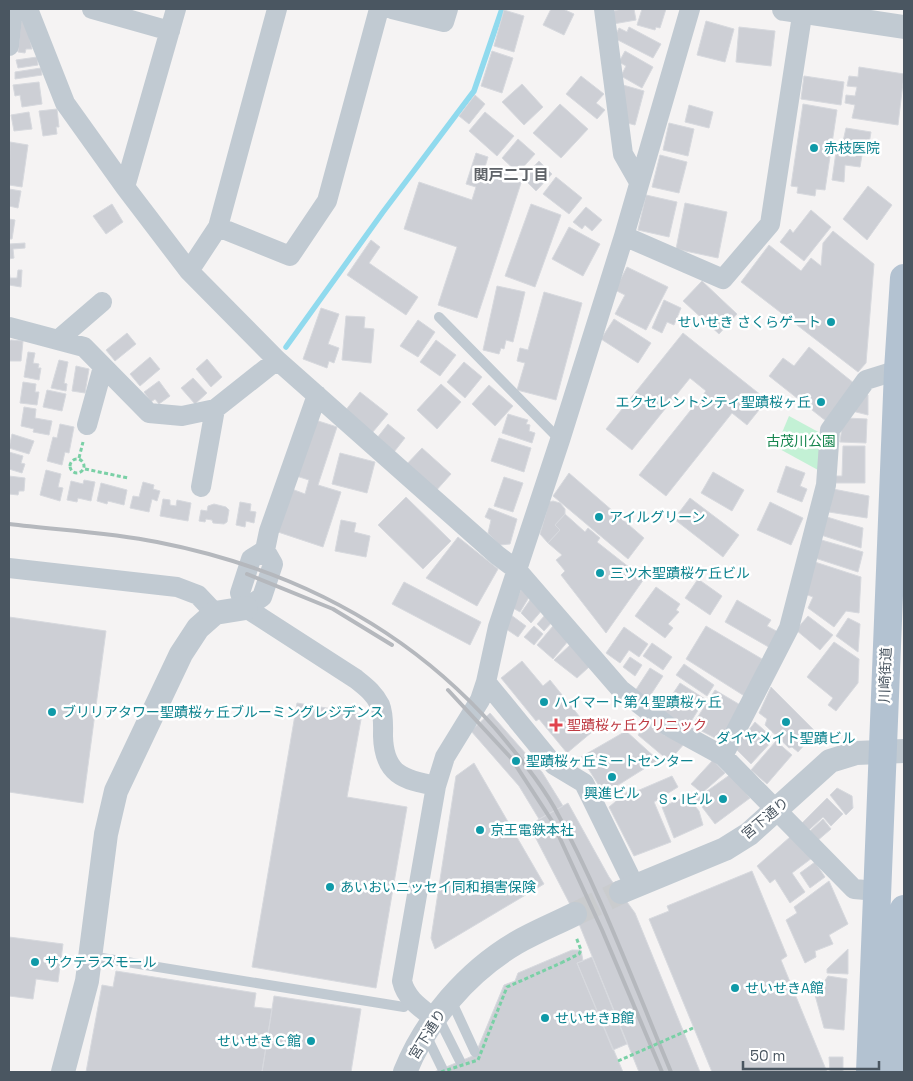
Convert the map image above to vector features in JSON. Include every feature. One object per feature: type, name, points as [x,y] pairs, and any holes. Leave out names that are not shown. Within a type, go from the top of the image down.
[{"type":"main road","name":"川崎街道","points":[[870,1072],[877,891],[893,752],[904,278]]},
{"type":"main road","points":[[898,1072],[904,909]]},
{"type":"street","points":[[9,46],[13,9]]},
{"type":"street","points":[[28,9],[65,103],[124,187],[189,271],[277,360],[497,555],[517,570],[621,690],[668,726],[723,756],[854,889],[877,891]]},
{"type":"street","points":[[92,9],[170,31]]},
{"type":"street","points":[[124,187],[176,9]]},
{"type":"street","points":[[189,271],[218,227],[277,9]]},
{"type":"street","points":[[218,227],[290,256],[327,201],[379,9]]},
{"type":"street","points":[[392,9],[444,22],[448,9]]},
{"type":"street","points":[[604,9],[623,154],[639,182]]},
{"type":"street","points":[[437,1017],[412,1000],[404,990],[402,981],[436,786],[445,757],[480,700],[486,682],[498,627],[560,440],[624,236],[690,9]]},
{"type":"street","points":[[624,236],[722,279],[770,224],[797,10],[904,27]]},
{"type":"street","points":[[59,339],[102,302]]},
{"type":"street","points":[[9,327],[84,347],[149,413],[182,416],[215,408],[277,360]]},
{"type":"street","points":[[723,756],[789,628],[826,485],[830,430],[866,380],[901,365]]},
{"type":"street","points":[[87,425],[103,367]]},
{"type":"street","points":[[63,1072],[82,1003],[106,834],[116,791],[182,654],[198,628],[215,613],[246,608],[262,597],[273,564],[265,550],[269,531],[317,395]]},
{"type":"street","points":[[201,487],[215,408]]},
{"type":"street","points":[[9,568],[182,588],[198,595],[215,613]]},
{"type":"street","points":[[246,608],[356,679],[372,692],[380,706],[384,720],[383,746],[392,769],[401,777],[412,782],[436,786]]},
{"type":"street","points":[[486,682],[554,765],[584,783],[628,890]]},
{"type":"street","name":"宮下通り","points":[[628,890],[725,849],[749,834],[777,811],[830,761],[856,752],[893,752]]},
{"type":"street","name":"宮下通り","points":[[405,1072],[437,1017],[470,979],[514,944],[575,926]]},
{"type":"lane","points":[[439,317],[560,440]]},
{"type":"lane","points":[[90,956],[404,1007]]},
{"type":"lane","points":[[437,1017],[475,1052]]},
{"type":"lane","points":[[437,1017],[460,1061]]},
{"type":"lane","points":[[437,1017],[442,1070]]},
{"type":"path","points":[[85,469],[84,462],[79,458],[74,459],[70,464],[71,470],[75,473],[85,469],[128,478]]},
{"type":"path","points":[[442,1070],[478,1060],[507,987],[579,954],[581,950],[575,926]]},
{"type":"path","points":[[618,1060],[694,1028]]},
{"type":"green space","name":"古茂川公園","points":[[789,416],[822,434],[818,470],[776,447]]},
{"type":"building","points":[[551,9],[563,9],[574,14],[564,35],[543,25]]},
{"type":"building","points":[[621,9],[634,9],[636,20],[613,24],[611,12]]},
{"type":"building","points":[[642,9],[666,9],[660,28],[656,27],[655,30],[637,25]]},
{"type":"building","points":[[504,10],[524,16],[514,52],[494,46]]},
{"type":"building","points":[[24,12],[32,49],[26,49],[25,53],[18,52],[22,13]]},
{"type":"building","points":[[706,21],[734,29],[725,62],[697,55]]},
{"type":"building","points":[[629,27],[661,44],[653,58],[614,38],[619,28],[627,32]]},
{"type":"building","points":[[739,27],[775,31],[771,66],[736,62]]},
{"type":"building","points":[[492,51],[513,58],[502,93],[481,86]]},
{"type":"building","points":[[625,51],[653,67],[642,88],[621,76],[626,66],[619,62]]},
{"type":"building","points":[[37,57],[38,65],[18,68],[16,60]]},
{"type":"building","points":[[859,67],[904,74],[898,125],[852,118],[855,105],[845,103],[846,95],[855,96],[857,87],[847,86],[849,76],[858,77]]},
{"type":"building","points":[[41,68],[42,75],[15,79],[15,72]]},
{"type":"building","points":[[581,76],[604,94],[596,103],[605,110],[597,119],[566,94]]},
{"type":"building","points":[[804,76],[844,82],[841,105],[801,99]]},
{"type":"building","points":[[39,82],[42,104],[22,107],[20,95],[15,96],[13,85]]},
{"type":"building","points":[[522,84],[543,107],[524,125],[502,102]]},
{"type":"building","points":[[623,85],[644,91],[635,125],[627,123]]},
{"type":"building","points":[[475,95],[485,104],[469,124],[459,116]]},
{"type":"building","points":[[560,104],[588,129],[561,158],[533,133]]},
{"type":"building","name":"赤枝医院","points":[[803,104],[837,110],[825,190],[816,189],[815,196],[797,193],[798,187],[791,186]]},
{"type":"building","points":[[689,105],[713,112],[709,128],[685,122]]},
{"type":"building","points":[[57,109],[59,127],[56,127],[57,134],[43,136],[39,111]]},
{"type":"building","points":[[29,112],[32,129],[14,131],[11,115]]},
{"type":"building","points":[[485,112],[514,136],[497,156],[469,131]]},
{"type":"building","points":[[669,123],[694,129],[688,156],[663,150]]},
{"type":"building","points":[[846,128],[871,132],[868,150],[842,146]]},
{"type":"building","points":[[518,139],[535,154],[518,173],[502,158]]},
{"type":"building","points":[[10,142],[28,145],[22,187],[9,185]]},
{"type":"building","points":[[836,152],[862,155],[860,167],[845,165],[844,182],[832,180]]},
{"type":"building","points":[[476,153],[488,157],[485,167],[522,180],[477,318],[438,305],[457,247],[404,229],[419,182],[472,200],[476,187],[466,184]]},
{"type":"building","points":[[660,155],[687,162],[679,193],[652,187]]},
{"type":"building","points":[[539,161],[552,174],[536,191],[523,178]]},
{"type":"building","points":[[556,177],[582,198],[569,214],[543,194]]},
{"type":"building","points":[[868,186],[892,205],[867,240],[843,219]]},
{"type":"building","points":[[9,189],[21,191],[18,208],[9,206]]},
{"type":"building","points":[[646,195],[677,202],[669,237],[638,230]]},
{"type":"building","points":[[685,203],[727,212],[718,258],[676,249]]},
{"type":"building","points":[[112,204],[123,222],[106,234],[93,216]]},
{"type":"building","points":[[531,204],[561,215],[535,287],[505,276]]},
{"type":"building","points":[[586,207],[602,220],[592,231],[585,225],[582,229],[573,222]]},
{"type":"building","points":[[811,210],[831,227],[804,261],[780,242],[790,229],[793,233]]},
{"type":"building","points":[[9,219],[15,220],[12,239],[9,239]]},
{"type":"building","points":[[569,227],[600,244],[583,276],[552,259]]},
{"type":"building","name":"せいせき さくらゲート","points":[[833,231],[874,264],[866,363],[858,372],[741,282],[769,245],[801,271],[811,258],[821,266],[823,243]]},
{"type":"building","points":[[371,240],[380,247],[369,263],[418,297],[406,315],[347,275]]},
{"type":"building","points":[[25,243],[25,248],[13,249],[14,258],[9,259],[9,244]]},
{"type":"building","points":[[627,267],[668,287],[646,330],[615,314],[625,295],[615,290]]},
{"type":"building","points":[[9,269],[10,278],[17,278],[18,270],[22,270],[21,287],[9,285]]},
{"type":"building","points":[[702,281],[737,314],[719,334],[683,301]]},
{"type":"building","points":[[497,286],[525,292],[513,342],[506,340],[504,349],[501,348],[499,354],[483,350]]},
{"type":"building","points":[[544,292],[582,303],[556,400],[517,390],[525,363],[517,361],[520,348],[528,350]]},
{"type":"building","points":[[664,300],[681,308],[674,325],[667,322],[662,333],[652,328]]},
{"type":"building","points":[[321,308],[339,314],[328,344],[339,348],[334,363],[329,361],[327,368],[303,359]]},
{"type":"building","points":[[346,316],[365,317],[364,328],[374,329],[371,363],[342,360]]},
{"type":"building","points":[[614,319],[651,343],[638,363],[601,339]]},
{"type":"building","points":[[418,320],[435,332],[418,357],[400,346]]},
{"type":"building","points":[[127,333],[136,344],[115,361],[106,350]]},
{"type":"building","points":[[683,333],[767,400],[747,425],[732,413],[666,496],[639,475],[706,391],[690,378],[632,450],[606,429]]},
{"type":"building","points":[[436,340],[456,355],[440,376],[420,362]]},
{"type":"building","points":[[9,341],[23,341],[21,361],[9,361]]},
{"type":"building","name":"エクセレントシティ聖蹟桜ヶ丘","points":[[809,347],[855,384],[826,421],[769,376],[783,358],[794,366]]},
{"type":"building","points":[[28,352],[35,353],[33,363],[39,364],[38,368],[41,368],[39,380],[24,377]]},
{"type":"building","points":[[150,357],[160,369],[140,386],[130,374]]},
{"type":"building","points":[[207,359],[222,377],[211,387],[196,369]]},
{"type":"building","points":[[59,360],[68,362],[64,383],[67,384],[66,391],[51,388]]},
{"type":"building","points":[[464,362],[482,377],[465,398],[447,382]]},
{"type":"building","points":[[76,366],[89,369],[85,393],[72,391]]},
{"type":"building","points":[[193,378],[207,393],[195,404],[181,388]]},
{"type":"building","points":[[159,381],[170,396],[159,404],[155,399],[151,402],[144,392]]},
{"type":"building","points":[[23,382],[36,384],[35,392],[39,392],[37,405],[20,403]]},
{"type":"building","points":[[441,384],[461,402],[437,429],[417,410]]},
{"type":"building","points":[[489,385],[513,406],[495,426],[472,404]]},
{"type":"building","points":[[47,390],[66,394],[62,411],[43,407]]},
{"type":"building","points":[[360,392],[388,414],[372,433],[345,411]]},
{"type":"building","points":[[863,394],[868,395],[868,415],[852,411]]},
{"type":"building","points":[[24,407],[36,409],[35,418],[52,421],[49,435],[33,432],[34,429],[21,426]]},
{"type":"building","points":[[508,414],[528,420],[526,424],[530,425],[529,431],[535,433],[532,443],[502,433]]},
{"type":"building","points":[[846,418],[867,419],[866,443],[840,442],[842,427]]},
{"type":"building","points":[[312,419],[337,427],[318,485],[341,492],[323,547],[275,531],[289,488],[305,494],[309,480],[293,475]]},
{"type":"building","points":[[60,424],[74,427],[69,453],[65,452],[62,465],[47,461],[53,437],[57,438]]},
{"type":"building","points":[[388,424],[405,438],[394,452],[377,438]]},
{"type":"building","points":[[12,434],[34,441],[29,454],[9,448]]},
{"type":"building","points":[[499,438],[531,448],[524,472],[491,461]]},
{"type":"building","points":[[843,446],[865,446],[865,483],[833,483],[833,476],[842,476]]},
{"type":"building","points":[[422,448],[451,474],[434,493],[405,466]]},
{"type":"building","points":[[9,452],[23,456],[21,463],[25,464],[22,473],[9,469]]},
{"type":"building","points":[[340,453],[375,462],[367,493],[332,484]]},
{"type":"building","points":[[786,466],[805,473],[800,486],[807,489],[802,502],[777,492]]},
{"type":"building","points":[[46,470],[61,474],[58,487],[63,488],[60,501],[40,495]]},
{"type":"building","points":[[713,472],[744,490],[732,511],[701,493]]},
{"type":"building","name":"アイルグリーン","points":[[569,473],[644,538],[628,559],[553,496]]},
{"type":"building","points":[[9,476],[25,478],[24,491],[19,491],[18,495],[9,494]]},
{"type":"building","points":[[504,477],[523,483],[513,512],[494,506]]},
{"type":"building","points":[[84,480],[95,482],[91,501],[78,498],[77,502],[67,500],[71,481],[83,484]]},
{"type":"building","points":[[143,482],[154,485],[153,489],[160,491],[157,501],[152,499],[149,512],[130,508],[133,496],[139,497]]},
{"type":"building","points":[[101,483],[127,490],[124,505],[108,501],[107,504],[97,501]]},
{"type":"building","points":[[833,489],[869,496],[867,518],[829,512]]},
{"type":"building","points":[[406,497],[451,541],[423,569],[378,525]]},
{"type":"building","points":[[690,498],[739,535],[723,557],[674,519]]},
{"type":"building","points":[[163,499],[170,500],[170,505],[176,506],[177,500],[191,503],[188,521],[160,516]]},
{"type":"building","points":[[240,502],[251,504],[250,511],[256,512],[254,523],[246,521],[245,527],[236,525]]},
{"type":"building","points":[[549,502],[560,503],[565,509],[565,514],[555,525],[560,530],[548,543],[540,534]]},
{"type":"building","points":[[770,502],[803,518],[791,545],[757,530]]},
{"type":"building","points":[[214,504],[226,507],[229,510],[227,522],[224,524],[213,523],[212,520],[206,519],[205,522],[199,521],[201,510],[207,511],[208,506]]},
{"type":"building","points":[[489,508],[517,519],[510,544],[500,545],[488,533],[491,520],[485,517]]},
{"type":"building","name":"三ツ木聖蹟桜ケ丘ビル","points":[[565,514],[585,532],[588,528],[600,538],[597,542],[644,579],[606,633],[561,575],[565,571],[556,560],[562,555],[548,543],[560,530],[555,525]]},
{"type":"building","points":[[827,517],[863,528],[861,548],[821,535]]},
{"type":"building","points":[[341,520],[356,523],[354,532],[370,536],[366,557],[335,551]]},
{"type":"building","points":[[458,537],[498,569],[477,606],[426,578]]},
{"type":"building","points":[[818,539],[863,552],[858,572],[815,558]]},
{"type":"building","points":[[815,562],[861,577],[859,613],[846,611],[834,627],[808,608],[813,597],[805,594]]},
{"type":"building","points":[[698,579],[722,596],[710,615],[685,598]]},
{"type":"building","points":[[404,582],[481,622],[470,645],[392,604]]},
{"type":"building","points":[[656,587],[680,604],[676,610],[679,612],[668,624],[673,628],[665,638],[635,616]]},
{"type":"building","points":[[521,589],[531,594],[520,612],[513,608]]},
{"type":"building","points":[[532,597],[543,609],[531,623],[521,613]]},
{"type":"building","points":[[737,600],[771,620],[767,626],[780,633],[772,649],[725,622]]},
{"type":"building","points":[[546,614],[553,621],[544,631],[537,624]]},
{"type":"building","points":[[511,615],[526,626],[518,637],[503,627]]},
{"type":"building","points":[[808,616],[833,635],[820,650],[796,630]]},
{"type":"building","name":"ブリリアタワー聖蹟桜ヶ丘ブルーミングレジデンス","points":[[9,617],[106,631],[83,803],[9,792]]},
{"type":"building","points":[[848,618],[860,624],[858,652],[836,636]]},
{"type":"building","points":[[534,626],[543,634],[534,645],[524,637]]},
{"type":"building","points":[[553,626],[569,640],[553,659],[537,645]]},
{"type":"building","points":[[706,626],[762,659],[746,697],[686,659]]},
{"type":"building","points":[[624,627],[648,644],[639,657],[629,650],[620,663],[606,653]]},
{"type":"building","points":[[834,642],[859,659],[858,683],[836,711],[828,705],[833,698],[807,677]]},
{"type":"building","points":[[652,643],[672,657],[663,670],[643,656]]},
{"type":"building","points":[[570,645],[589,667],[577,678],[554,660]]},
{"type":"building","points":[[630,657],[642,665],[635,676],[623,667]]},
{"type":"building","name":"ハイマート第４聖蹟桜ヶ丘","points":[[522,661],[543,686],[550,680],[592,732],[567,753],[539,719],[536,721],[501,678]]},
{"type":"building","points":[[684,664],[714,685],[707,696],[676,675]]},
{"type":"building","points":[[650,668],[663,676],[648,699],[635,691]]},
{"type":"building","points":[[680,683],[705,699],[687,728],[662,710]]},
{"type":"building","name":"ダイヤメイト聖蹟ビル","points":[[771,687],[816,732],[798,752],[792,747],[789,748],[765,725],[767,719],[759,713]]},
{"type":"building","points":[[715,690],[742,706],[722,738],[715,738],[692,726]]},
{"type":"building","name":"あいおいニッセイ同和損害保険","points":[[297,703],[362,714],[347,797],[407,807],[376,988],[252,967]]},
{"type":"building","name":"聖蹟桜ヶ丘ミートセンター","points":[[490,713],[542,772],[563,806],[539,819],[519,786],[471,731]]},
{"type":"building","points":[[647,722],[664,735],[685,743],[669,761],[638,735]]},
{"type":"building","points":[[755,722],[774,739],[751,764],[735,748]]},
{"type":"building","name":"興進ビル","points":[[626,731],[658,760],[604,794],[581,757]]},
{"type":"building","points":[[776,741],[792,755],[767,784],[751,770]]},
{"type":"building","points":[[713,760],[725,773],[702,793],[691,784]]},
{"type":"building","name":"京王電鉄本社","points":[[474,763],[544,884],[435,949],[431,938],[456,776]]},
{"type":"building","name":"S・Iビル","points":[[731,774],[750,798],[715,824],[696,799]]},
{"type":"building","points":[[672,776],[678,787],[654,802],[671,842],[634,856],[609,807],[634,786],[637,791]]},
{"type":"building","points":[[837,788],[852,796],[853,808],[846,815],[830,795]]},
{"type":"building","points":[[687,796],[699,811],[703,825],[674,838],[662,807]]},
{"type":"building","points":[[827,798],[843,814],[831,826],[823,817],[809,830],[802,823]]},
{"type":"building","points":[[568,803],[609,877],[635,913],[700,1072],[639,1072],[575,914],[529,825]]},
{"type":"building","points":[[823,819],[831,829],[817,841],[809,832]]},
{"type":"building","points":[[790,837],[812,858],[792,873],[805,892],[790,903],[775,879],[770,883],[757,866]]},
{"type":"building","points":[[815,862],[825,877],[810,888],[800,873]]},
{"type":"building","name":"せいせきA館","points":[[752,871],[787,956],[781,960],[827,1072],[712,1072],[649,919],[669,911],[667,906]]},
{"type":"building","points":[[829,881],[848,924],[829,935],[833,944],[815,951],[816,957],[805,963],[786,920],[797,913],[794,907]]},
{"type":"building","name":"サクテラスモール","points":[[9,937],[63,944],[58,982],[36,979],[33,999],[9,996]]},
{"type":"building","points":[[848,949],[848,974],[827,973],[827,969]]},
{"type":"building","name":"せいせきB館","points":[[572,950],[581,950],[583,961],[577,963],[623,1072],[434,1072],[475,1055],[504,985],[515,981],[518,973]]},
{"type":"building","points":[[592,957],[627,1044],[613,1050],[577,963]]},
{"type":"building","points":[[116,971],[256,993],[254,1007],[272,1009],[262,1072],[86,1072],[102,985],[113,987]]},
{"type":"building","points":[[828,976],[847,979],[844,1030],[824,1028],[815,995]]},
{"type":"building","name":"せいせきＣ館","points":[[274,996],[361,1009],[351,1072],[262,1072]]},
{"type":"building","points":[[829,1057],[843,1057],[843,1072],[830,1072]]},
{"type":"waterway","points":[[286,347],[383,212],[474,91],[502,9]]},
{"type":"tunnel","points":[[575,914],[621,892]]},
{"type":"railway","points":[[9,524],[102,533],[157,542],[206,553],[253,568],[299,585],[342,606],[384,631],[423,660],[460,692],[495,728],[534,776],[548,797],[586,871],[671,1072]]},
{"type":"railway","points":[[247,574],[333,609],[392,645]]},
{"type":"railway","points":[[448,690],[511,758],[552,821],[602,930],[662,1072]]},
{"type":"place","name":"赤枝医院","points":[[814,148]]},
{"type":"place","name":"せいせき さくらゲート","points":[[831,322]]},
{"type":"place","name":"エクセレントシティ聖蹟桜ヶ丘","points":[[821,402]]},
{"type":"place","name":"アイルグリーン","points":[[599,517]]},
{"type":"place","name":"三ツ木聖蹟桜ケ丘ビル","points":[[600,573]]},
{"type":"place","name":"ハイマート第４聖蹟桜ヶ丘","points":[[544,702]]},
{"type":"place","name":"ブリリアタワー聖蹟桜ヶ丘ブルーミングレジデンス","points":[[52,712]]},
{"type":"place","name":"ダイヤメイト聖蹟ビル","points":[[786,722]]},
{"type":"place","name":"聖蹟桜ヶ丘クリニック","points":[[556,725]]},
{"type":"place","name":"聖蹟桜ヶ丘ミートセンター","points":[[516,761]]},
{"type":"place","name":"興進ビル","points":[[612,777]]},
{"type":"place","name":"S・Iビル","points":[[723,799]]},
{"type":"place","name":"京王電鉄本社","points":[[480,830]]},
{"type":"place","name":"あいおいニッセイ同和損害保険","points":[[330,887]]},
{"type":"place","name":"サクテラスモール","points":[[35,962]]},
{"type":"place","name":"せいせきA館","points":[[735,988]]},
{"type":"place","name":"せいせきB館","points":[[545,1018]]},
{"type":"place","name":"せいせきＣ館","points":[[311,1041]]},
{"type":"district","name":"関戸二丁目","points":[[511,174]]}]
